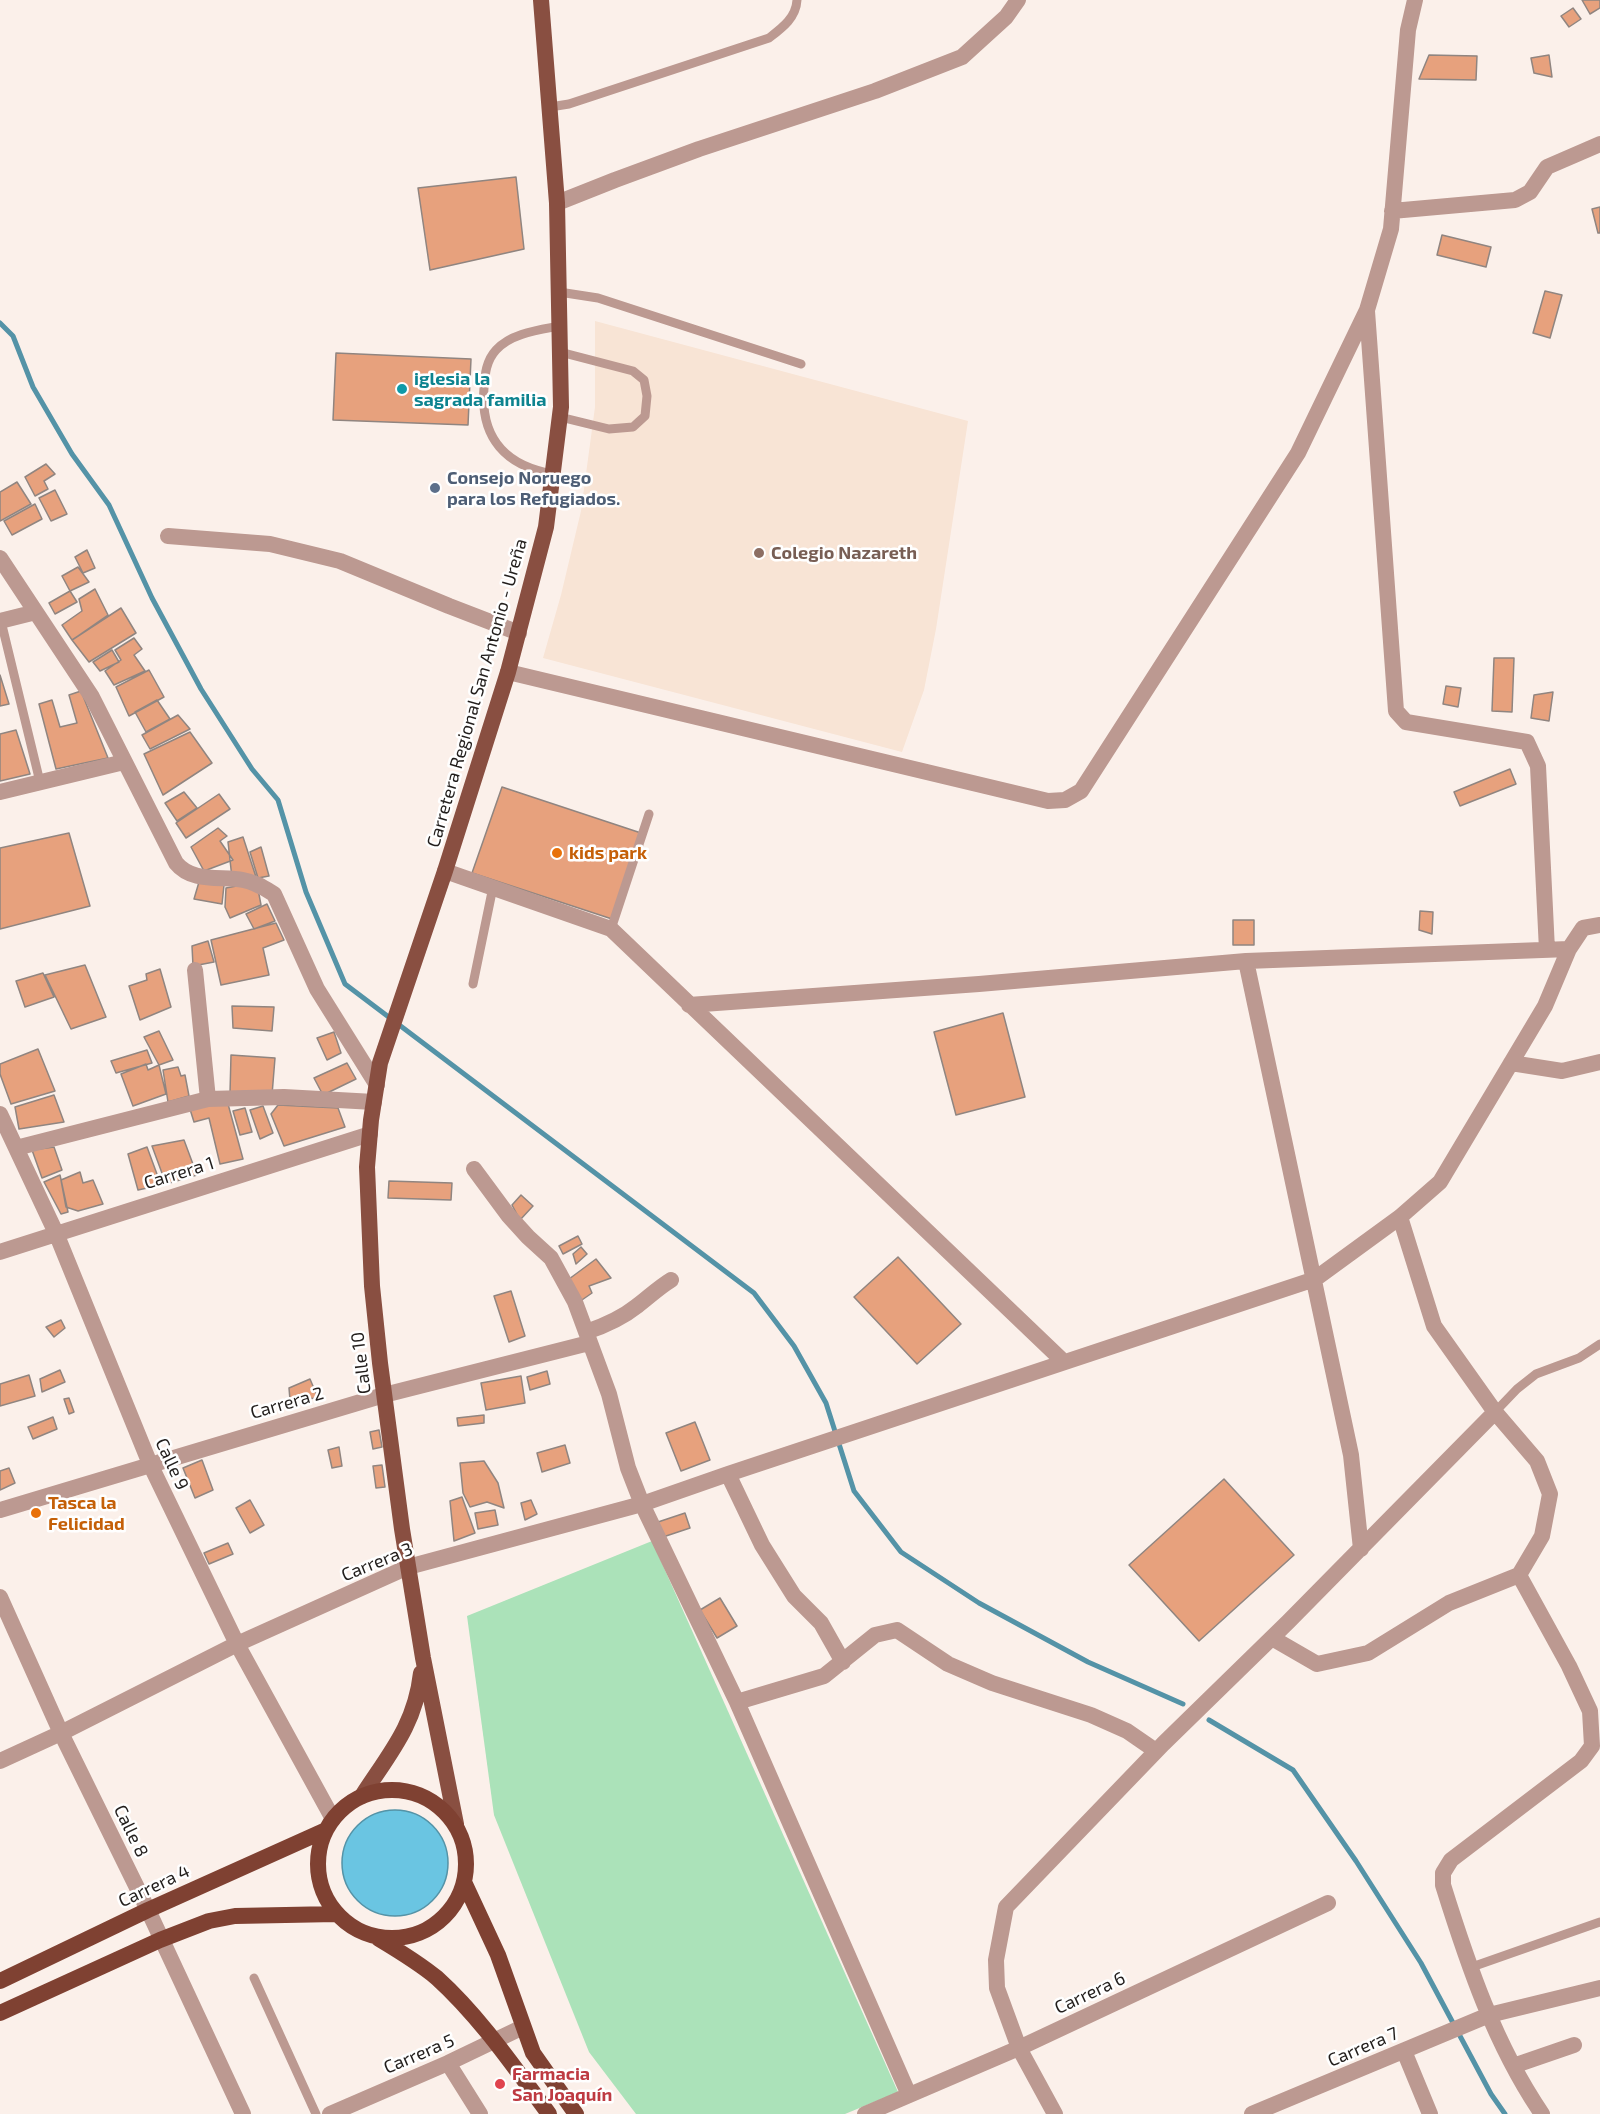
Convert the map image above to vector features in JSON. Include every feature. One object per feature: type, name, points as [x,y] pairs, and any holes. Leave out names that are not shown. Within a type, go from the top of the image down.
[{"type":"highway","points":[[373,1936],[396,1938],[419,1934],[439,1922],[455,1905],[465,1884],[466,1853],[456,1824],[442,1808],[424,1796],[404,1790],[382,1790],[362,1796],[351,1802],[329,1825],[319,1851],[318,1874],[324,1895],[336,1914],[353,1928],[405,1954],[435,1976],[454,1994],[495,2042],[549,2114]]},
{"type":"highway","name":"Carrera 4","points":[[0,1981],[329,1825]]},
{"type":"highway","points":[[465,1884],[498,1955],[533,2053],[576,2114]]},
{"type":"highway","points":[[0,2013],[160,1940],[208,1921],[235,1916],[336,1914]]},
{"type":"main road","name":"Carretera Regional San Antonio - Ureña","points":[[380,1063],[445,871],[508,672],[546,527],[560,417],[560,326],[557,204],[541,0]]},
{"type":"main road","name":"Calle 10","points":[[380,1063],[367,1167],[372,1286],[384,1395],[408,1567],[423,1658],[456,1824]]},
{"type":"main road","name":"Calle 10","points":[[362,1796],[397,1744],[414,1712],[423,1658]]},
{"type":"street","points":[[557,204],[678,157],[875,91],[963,57],[1006,17],[1018,0]]},
{"type":"street","points":[[508,672],[1048,801],[1065,800],[1081,791],[1298,453],[1367,310],[1391,229],[1408,30],[1415,0]]},
{"type":"street","points":[[1392,211],[1515,200],[1530,192],[1548,166],[1600,144]]},
{"type":"street","points":[[1367,310],[1396,711],[1406,722],[1527,742],[1538,766],[1547,950]]},
{"type":"street","points":[[168,536],[270,544],[340,561],[519,633]]},
{"type":"street","points":[[0,558],[92,696],[181,869],[189,875],[245,880],[262,886],[274,894],[317,989],[375,1094],[208,1099],[16,1148]]},
{"type":"street","points":[[0,621],[36,612]]},
{"type":"street","points":[[0,792],[124,762]]},
{"type":"street","points":[[445,871],[611,929],[1064,1362]]},
{"type":"street","name":"Carrera 3","points":[[0,1761],[61,1733],[237,1644],[408,1567],[642,1504],[1315,1279],[1400,1217],[1440,1182],[1545,1006],[1569,949],[1584,928],[1600,926]]},
{"type":"street","points":[[689,1005],[991,983],[1246,961],[1569,949]]},
{"type":"street","points":[[1246,961],[1351,1455],[1361,1549]]},
{"type":"street","points":[[195,970],[208,1099]]},
{"type":"street","points":[[1511,1063],[1563,1071],[1600,1062]]},
{"type":"street","name":"Calle 9","points":[[0,1114],[56,1233],[150,1464],[237,1644],[329,1825]]},
{"type":"street","name":"Carrera 1","points":[[0,1252],[370,1134]]},
{"type":"street","points":[[474,1169],[508,1215],[551,1258],[575,1302],[609,1395],[628,1468],[642,1504],[737,1702],[909,2095]]},
{"type":"street","points":[[1272,1638],[1317,1664],[1368,1653],[1449,1603],[1519,1575],[1542,1536],[1550,1494],[1537,1461],[1495,1412],[1434,1326],[1400,1217]]},
{"type":"street","name":"Carrera 2","points":[[0,1510],[384,1395],[587,1338],[636,1307],[657,1288],[671,1280]]},
{"type":"street","points":[[1055,2114],[1019,2048],[997,1988],[996,1960],[1006,1907],[1156,1751],[1361,1549],[1495,1412]]},
{"type":"street","points":[[728,1474],[762,1545],[794,1596],[821,1623],[843,1662]]},
{"type":"street","points":[[1519,1575],[1569,1666],[1590,1711],[1592,1746],[1581,1761],[1451,1860],[1443,1873],[1443,1886],[1469,1968],[1489,2015],[1521,2083],[1542,2114]]},
{"type":"street","name":"Calle 8","points":[[0,1597],[61,1733],[243,2114]]},
{"type":"street","points":[[737,1702],[824,1676],[875,1635],[897,1630],[948,1664],[992,1683],[1091,1714],[1127,1731],[1156,1751]]},
{"type":"street","name":"Carrera 6","points":[[865,2114],[1019,2048],[1328,1903]]},
{"type":"street","name":"Carrera 7","points":[[1252,2114],[1489,2015],[1600,1988]]},
{"type":"street","name":"Carrera 5","points":[[330,2114],[495,2042],[523,2027]]},
{"type":"street","points":[[1513,2066],[1574,2045]]},
{"type":"street","points":[[1404,2051],[1430,2114]]},
{"type":"street","points":[[448,2063],[480,2114]]},
{"type":"lane","points":[[550,107],[569,104],[769,38],[787,24],[797,7],[797,0]]},
{"type":"lane","points":[[559,292],[598,298],[801,364]]},
{"type":"lane","points":[[553,474],[534,471],[513,459],[494,442],[483,399],[485,368],[496,349],[515,337],[560,326]]},
{"type":"lane","points":[[560,352],[633,371],[644,380],[647,396],[645,416],[633,427],[609,429],[560,417]]},
{"type":"lane","points":[[0,621],[40,782]]},
{"type":"lane","points":[[611,929],[649,814]]},
{"type":"lane","points":[[473,984],[493,887]]},
{"type":"lane","points":[[1495,1412],[1517,1389],[1536,1374],[1579,1358],[1600,1344]]},
{"type":"lane","points":[[1469,1968],[1600,1922]]},
{"type":"lane","points":[[254,1978],[316,2114]]},
{"type":"shaded area","name":"Colegio Nazareth","points":[[595,321],[968,421],[936,629],[924,690],[902,752],[543,658],[581,511],[595,407]]},
{"type":"green space","points":[[652,1541],[898,2092],[845,2114],[636,2114],[589,2052],[494,1815],[467,1616]]},
{"type":"water","points":[[395,1810],[415,1814],[432,1826],[444,1843],[448,1863],[444,1883],[432,1900],[415,1912],[395,1916],[375,1912],[358,1900],[346,1883],[342,1863],[346,1843],[358,1826],[375,1814]]},
{"type":"building","points":[[1582,0],[1600,0],[1600,8],[1590,14]]},
{"type":"building","points":[[1573,8],[1581,19],[1569,27],[1561,16]]},
{"type":"building","points":[[1429,55],[1477,56],[1476,80],[1419,79]]},
{"type":"building","points":[[1549,55],[1552,77],[1534,73],[1531,58]]},
{"type":"building","points":[[516,177],[524,249],[430,270],[418,188]]},
{"type":"building","points":[[1600,207],[1600,233],[1598,233],[1592,209]]},
{"type":"building","points":[[1442,235],[1491,247],[1486,267],[1437,255]]},
{"type":"building","points":[[1545,291],[1562,295],[1550,338],[1533,333]]},
{"type":"building","name":"iglesia la sagrada familia","points":[[336,353],[471,359],[468,425],[333,420]]},
{"type":"building","points":[[46,464],[55,474],[44,481],[48,489],[35,496],[25,477]]},
{"type":"building","points":[[17,482],[31,504],[0,521],[0,492]]},
{"type":"building","points":[[55,490],[67,514],[51,521],[39,498]]},
{"type":"building","points":[[35,504],[42,519],[12,535],[4,521]]},
{"type":"building","points":[[87,550],[95,568],[83,573],[75,557]]},
{"type":"building","points":[[78,567],[89,582],[70,591],[62,576]]},
{"type":"building","points":[[95,589],[108,615],[72,640],[62,625],[82,611],[79,599]]},
{"type":"building","points":[[70,591],[77,602],[55,614],[49,603]]},
{"type":"building","points":[[121,608],[136,633],[89,662],[72,640]]},
{"type":"building","points":[[134,638],[142,649],[134,655],[145,671],[114,685],[105,671],[121,660],[115,650]]},
{"type":"building","points":[[112,650],[119,662],[100,671],[93,662]]},
{"type":"building","points":[[1494,658],[1514,658],[1512,712],[1492,711]]},
{"type":"building","points":[[149,670],[164,697],[129,716],[116,687]]},
{"type":"building","points":[[0,675],[9,704],[0,706]]},
{"type":"building","points":[[1446,686],[1461,688],[1458,707],[1443,704]]},
{"type":"building","points":[[81,691],[108,758],[56,769],[39,704],[52,700],[60,727],[77,723],[69,695]]},
{"type":"building","points":[[1553,692],[1549,721],[1531,718],[1534,695]]},
{"type":"building","points":[[157,700],[170,719],[146,732],[135,712]]},
{"type":"building","points":[[178,715],[190,729],[150,749],[142,735]]},
{"type":"building","points":[[16,730],[30,774],[0,781],[0,734]]},
{"type":"building","points":[[190,732],[212,763],[163,795],[144,754]]},
{"type":"building","points":[[1510,769],[1516,784],[1460,806],[1454,792]]},
{"type":"building","name":"kids park","points":[[502,787],[641,833],[612,919],[472,873]]},
{"type":"building","points":[[184,792],[197,808],[177,821],[165,803]]},
{"type":"building","points":[[219,794],[230,809],[186,838],[176,823]]},
{"type":"building","points":[[218,828],[227,836],[220,841],[233,860],[204,871],[191,847]]},
{"type":"building","points":[[69,833],[90,906],[0,929],[0,848]]},
{"type":"building","points":[[243,837],[256,877],[232,878],[228,842]]},
{"type":"building","points":[[261,847],[269,876],[258,878],[250,852]]},
{"type":"building","points":[[199,882],[224,885],[222,904],[194,899]]},
{"type":"building","points":[[252,883],[258,889],[261,905],[230,918],[225,907],[226,888]]},
{"type":"building","points":[[267,904],[275,921],[254,929],[246,914]]},
{"type":"building","points":[[1420,911],[1433,912],[1432,934],[1419,930]]},
{"type":"building","points":[[1233,920],[1254,920],[1254,945],[1233,945]]},
{"type":"building","points":[[276,923],[284,940],[263,948],[269,975],[221,985],[211,940]]},
{"type":"building","points":[[208,941],[214,962],[193,966],[192,946]]},
{"type":"building","points":[[85,965],[106,1017],[71,1029],[45,975]]},
{"type":"building","points":[[160,969],[171,1007],[140,1020],[129,986],[147,980],[146,974]]},
{"type":"building","points":[[43,973],[54,997],[25,1007],[16,981]]},
{"type":"building","points":[[232,1006],[274,1007],[272,1031],[233,1028]]},
{"type":"building","points":[[1003,1013],[1025,1097],[956,1115],[934,1032]]},
{"type":"building","points":[[159,1031],[173,1060],[159,1065],[144,1037]]},
{"type":"building","points":[[334,1032],[341,1053],[327,1060],[317,1038]]},
{"type":"building","points":[[38,1049],[55,1091],[11,1104],[0,1074],[0,1064]]},
{"type":"building","points":[[147,1050],[152,1063],[116,1073],[111,1061]]},
{"type":"building","points":[[231,1055],[275,1058],[272,1095],[230,1093]]},
{"type":"building","points":[[347,1063],[356,1079],[323,1095],[314,1078]]},
{"type":"building","points":[[146,1064],[148,1070],[159,1065],[166,1094],[133,1106],[121,1074]]},
{"type":"building","points":[[178,1067],[181,1076],[185,1075],[189,1096],[168,1102],[163,1070]]},
{"type":"building","points":[[54,1095],[64,1122],[19,1129],[15,1107]]},
{"type":"building","points":[[228,1104],[243,1159],[220,1164],[209,1118],[194,1122],[189,1106]]},
{"type":"building","points":[[278,1105],[338,1108],[345,1127],[284,1146],[271,1114]]},
{"type":"building","points":[[263,1106],[273,1133],[260,1139],[250,1110]]},
{"type":"building","points":[[245,1108],[252,1132],[240,1135],[233,1111]]},
{"type":"building","points":[[184,1140],[197,1175],[166,1184],[152,1146]]},
{"type":"building","points":[[54,1147],[62,1170],[42,1178],[32,1150]]},
{"type":"building","points":[[147,1147],[161,1185],[138,1190],[128,1154]]},
{"type":"building","points":[[80,1172],[83,1183],[93,1180],[103,1204],[78,1211],[66,1207],[61,1180]]},
{"type":"building","points":[[60,1175],[68,1212],[61,1214],[44,1182]]},
{"type":"building","points":[[389,1181],[452,1183],[451,1200],[388,1198]]},
{"type":"building","points":[[521,1195],[533,1206],[520,1220],[512,1205]]},
{"type":"building","points":[[578,1236],[582,1244],[563,1254],[559,1246]]},
{"type":"building","points":[[581,1247],[587,1254],[576,1264],[573,1254]]},
{"type":"building","points":[[898,1257],[961,1324],[917,1364],[854,1297]]},
{"type":"building","points":[[596,1259],[611,1278],[589,1286],[592,1293],[579,1302],[565,1282]]},
{"type":"building","points":[[511,1291],[525,1336],[509,1342],[494,1296]]},
{"type":"building","points":[[61,1320],[65,1328],[54,1337],[46,1327]]},
{"type":"building","points":[[60,1370],[65,1382],[42,1392],[40,1379]]},
{"type":"building","points":[[547,1371],[550,1384],[530,1390],[527,1377]]},
{"type":"building","points":[[29,1375],[35,1396],[0,1406],[0,1384]]},
{"type":"building","points":[[521,1376],[525,1403],[486,1410],[481,1383]]},
{"type":"building","points":[[310,1379],[318,1398],[290,1400],[289,1388]]},
{"type":"building","points":[[69,1398],[74,1412],[69,1414],[64,1399]]},
{"type":"building","points":[[484,1415],[484,1423],[458,1426],[457,1418]]},
{"type":"building","points":[[53,1417],[57,1429],[33,1439],[28,1427]]},
{"type":"building","points":[[695,1422],[710,1460],[681,1471],[666,1433]]},
{"type":"building","points":[[379,1430],[382,1447],[373,1449],[370,1432]]},
{"type":"building","points":[[565,1445],[570,1463],[542,1472],[537,1453]]},
{"type":"building","points":[[339,1447],[342,1466],[332,1468],[328,1450]]},
{"type":"building","points":[[202,1460],[213,1490],[195,1498],[183,1468]]},
{"type":"building","points":[[484,1461],[498,1483],[504,1508],[487,1502],[470,1507],[463,1493],[460,1463]]},
{"type":"building","points":[[382,1465],[385,1487],[376,1488],[373,1466]]},
{"type":"building","points":[[9,1468],[15,1483],[0,1490],[0,1471]]},
{"type":"building","points":[[1224,1479],[1294,1555],[1199,1641],[1129,1565]]},
{"type":"building","points":[[462,1497],[475,1533],[454,1541],[450,1501]]},
{"type":"building","points":[[250,1500],[264,1525],[250,1533],[236,1508]]},
{"type":"building","points":[[531,1500],[537,1514],[525,1520],[521,1503]]},
{"type":"building","points":[[495,1510],[498,1525],[478,1529],[475,1513]]},
{"type":"building","points":[[685,1513],[690,1528],[663,1537],[658,1522]]},
{"type":"building","points":[[228,1543],[233,1554],[209,1564],[204,1553]]},
{"type":"building","points":[[720,1598],[737,1626],[717,1638],[700,1610]]},
{"type":"waterway","points":[[0,323],[13,336],[33,387],[72,454],[109,505],[152,598],[201,689],[252,769],[278,800],[306,892],[345,984],[754,1293],[794,1346],[826,1403],[854,1491],[901,1552],[979,1603],[1088,1662],[1183,1704]]},
{"type":"waterway","points":[[1209,1720],[1293,1770],[1356,1861],[1421,1963],[1491,2094],[1505,2114]]},
{"type":"place","name":"iglesia la sagrada familia","points":[[402,389]]},
{"type":"place","name":"Consejo Noruego para los Refugiados.","points":[[435,488]]},
{"type":"place","name":"Colegio Nazareth","points":[[759,553]]},
{"type":"place","name":"kids park","points":[[557,853]]},
{"type":"place","name":"Tasca la Felicidad","points":[[36,1513]]},
{"type":"place","name":"Farmacia San Joaquín","points":[[500,2084]]}]
